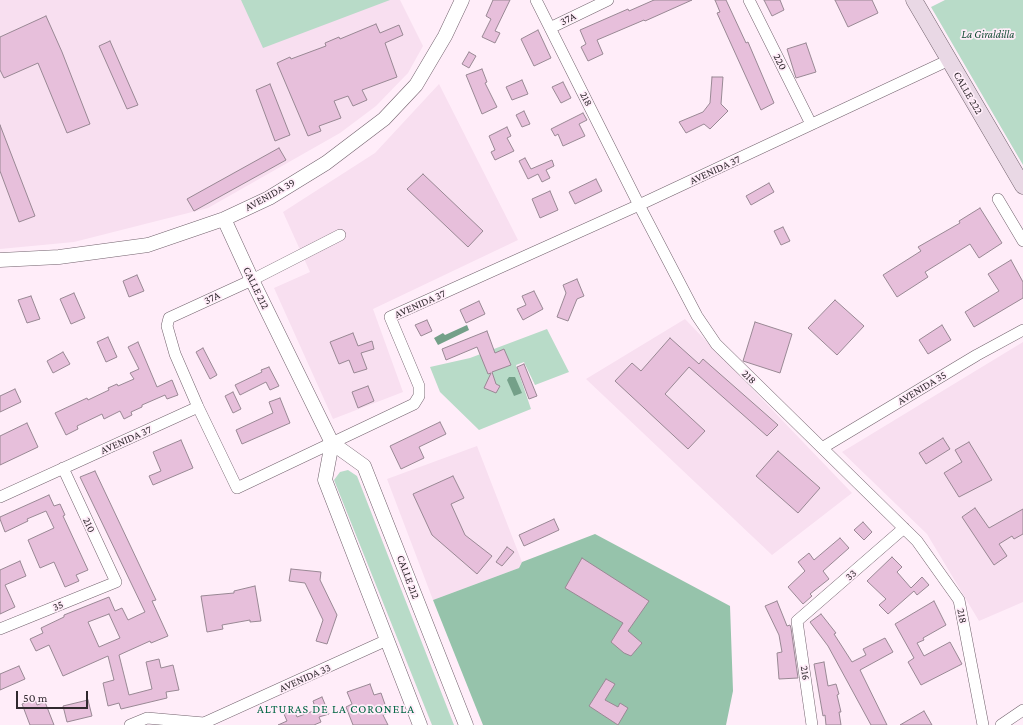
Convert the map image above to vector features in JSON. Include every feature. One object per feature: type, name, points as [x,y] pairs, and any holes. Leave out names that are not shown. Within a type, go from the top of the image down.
[{"type":"main road","name":"CALLE 222","points":[[914,0],[1023,186]]},
{"type":"street","name":"AVENIDA 39","points":[[0,260],[59,257],[148,245],[224,219],[269,198],[326,163],[384,119],[416,85],[445,36],[462,0]]},
{"type":"street","name":"218","points":[[536,0],[639,206],[697,316],[716,344],[917,541],[959,600],[983,725]]},
{"type":"street","name":"37A","points":[[550,28],[608,0]]},
{"type":"street","name":"220","points":[[749,0],[811,124]]},
{"type":"street","name":"AVENIDA 37","points":[[0,497],[198,408],[237,488],[414,404],[419,396],[419,386],[390,317],[639,206],[949,60]]},
{"type":"street","points":[[998,199],[1023,241]]},
{"type":"street","name":"CALLE 212","points":[[224,219],[252,280],[332,443],[364,466],[466,725]]},
{"type":"street","name":"37A","points":[[198,408],[175,354],[167,326],[170,318],[252,280],[340,235]]},
{"type":"street","name":"AVENIDA 35","points":[[822,448],[977,355],[1023,330]]},
{"type":"street","points":[[332,443],[325,480],[420,725]]},
{"type":"street","name":"210","points":[[63,468],[116,582]]},
{"type":"street","name":"33","points":[[797,621],[904,528]]},
{"type":"street","name":"35","points":[[0,629],[116,582]]},
{"type":"street","name":"216","points":[[797,621],[812,725]]},
{"type":"street","name":"AVENIDA 33","points":[[130,725],[148,721],[204,724],[387,640]]},
{"type":"street","points":[[1001,725],[1023,710]]},
{"type":"shaded area","points":[[0,0],[400,0],[423,46],[408,73],[376,106],[340,133],[208,208],[74,242],[0,249]]},
{"type":"shaded area","points":[[439,84],[518,240],[373,309],[403,392],[333,419],[274,288],[310,272],[283,212],[375,153]]},
{"type":"shaded area","points":[[685,319],[852,493],[772,555],[586,379]]},
{"type":"shaded area","points":[[467,325],[469,330],[438,345],[434,338],[443,333],[445,335]]},
{"type":"shaded area","points":[[1023,342],[1023,602],[979,621],[927,534],[842,452]]},
{"type":"shaded area","points":[[509,377],[515,377],[522,393],[514,396],[507,380]]},
{"type":"shaded area","points":[[477,446],[522,562],[519,568],[433,600],[387,479]]},
{"type":"shaded area","points":[[595,534],[730,606],[733,691],[726,725],[483,725],[433,600],[519,568],[522,562]]},
{"type":"green space","points":[[241,0],[390,0],[263,48]]},
{"type":"green space","name":"La Giraldilla","points":[[945,0],[1023,0],[1023,165],[931,7]]},
{"type":"green space","points":[[547,329],[569,372],[535,385],[524,362],[516,365],[531,409],[479,430],[440,392],[430,367],[470,358]]},
{"type":"green space","points":[[348,470],[357,476],[454,725],[432,725],[334,480],[340,472]]},
{"type":"building","points":[[493,0],[510,0],[495,31],[500,33],[495,43],[482,37],[491,19],[486,16]]},
{"type":"building","points":[[654,0],[692,0],[597,40],[603,54],[588,61],[581,47],[586,44],[580,30],[628,9],[629,11]]},
{"type":"building","points":[[715,0],[726,0],[746,43],[748,42],[774,103],[761,110],[717,13],[720,12]]},
{"type":"building","points":[[764,0],[780,0],[784,10],[772,16]]},
{"type":"building","points":[[835,0],[872,0],[878,13],[848,27]]},
{"type":"building","points":[[46,16],[62,52],[90,124],[67,133],[38,63],[4,78],[0,70],[0,37]]},
{"type":"building","points":[[376,24],[380,33],[399,25],[403,35],[385,43],[397,77],[362,90],[367,100],[353,106],[348,96],[334,101],[341,118],[319,126],[321,131],[308,136],[277,63],[290,57],[291,59],[326,46],[325,43],[339,37],[340,39]]},
{"type":"building","points":[[538,30],[551,58],[534,66],[521,39]]},
{"type":"building","points":[[110,41],[138,105],[127,109],[99,46]]},
{"type":"building","points":[[806,43],[816,72],[796,78],[787,49]]},
{"type":"building","points":[[469,52],[476,56],[469,68],[462,64]]},
{"type":"building","points":[[482,69],[487,82],[485,83],[497,107],[482,114],[466,75]]},
{"type":"building","points":[[712,77],[723,77],[721,104],[728,111],[710,129],[704,124],[686,133],[679,122],[703,112],[710,103]]},
{"type":"building","points":[[522,80],[528,94],[512,100],[506,87]]},
{"type":"building","points":[[563,82],[571,98],[561,103],[552,87]]},
{"type":"building","points":[[270,84],[290,135],[275,141],[256,90]]},
{"type":"building","points":[[524,111],[530,124],[522,127],[516,115]]},
{"type":"building","points":[[583,113],[587,120],[579,124],[585,136],[563,146],[558,134],[555,136],[551,129]]},
{"type":"building","points":[[0,125],[35,216],[19,222],[0,171]]},
{"type":"building","points":[[507,127],[511,136],[507,138],[514,151],[495,160],[491,152],[495,150],[489,136]]},
{"type":"building","points":[[279,148],[286,160],[194,211],[187,199]]},
{"type":"building","points":[[525,158],[531,169],[552,160],[554,166],[546,170],[550,178],[542,182],[538,174],[528,179],[519,161]]},
{"type":"building","points":[[423,174],[483,231],[468,247],[407,189]]},
{"type":"building","points":[[596,179],[602,191],[575,204],[569,192]]},
{"type":"building","points":[[769,183],[774,192],[751,205],[746,196]]},
{"type":"building","points":[[550,191],[558,210],[540,218],[532,199]]},
{"type":"building","points":[[980,208],[1002,243],[979,258],[970,244],[925,272],[928,277],[897,297],[883,275],[921,251],[918,247],[960,223],[959,221]]},
{"type":"building","points":[[783,227],[790,241],[781,245],[774,231]]},
{"type":"building","points":[[1011,260],[1023,282],[1023,298],[974,327],[965,312],[999,291],[988,274]]},
{"type":"building","points":[[137,275],[144,291],[129,297],[123,281]]},
{"type":"building","points":[[577,279],[584,296],[577,299],[568,321],[557,317],[566,293],[563,285]]},
{"type":"building","points":[[534,291],[543,309],[523,320],[517,309],[526,305],[522,296]]},
{"type":"building","points":[[74,293],[85,318],[71,324],[60,299]]},
{"type":"building","points":[[31,296],[40,319],[27,323],[18,300]]},
{"type":"building","points":[[835,300],[864,326],[837,355],[808,328]]},
{"type":"building","points":[[479,301],[485,314],[466,323],[460,310]]},
{"type":"building","points":[[427,320],[432,331],[421,336],[415,325]]},
{"type":"building","points":[[755,322],[792,334],[780,373],[743,361]]},
{"type":"building","points":[[942,325],[951,340],[928,354],[919,340]]},
{"type":"building","points":[[487,331],[495,353],[504,349],[511,365],[492,372],[496,384],[500,386],[496,393],[484,388],[491,373],[488,374],[477,347],[446,360],[442,349]]},
{"type":"building","points":[[353,333],[358,346],[372,341],[374,349],[361,353],[367,369],[354,373],[349,360],[339,364],[330,342]]},
{"type":"building","points":[[108,337],[117,357],[106,362],[97,342]]},
{"type":"building","points":[[670,338],[699,364],[703,359],[778,425],[767,436],[689,367],[665,394],[705,431],[688,449],[615,381],[632,363],[641,371]]},
{"type":"building","points":[[138,342],[157,387],[172,380],[178,395],[167,399],[165,395],[142,405],[142,407],[131,412],[132,415],[124,419],[120,411],[104,419],[102,414],[77,426],[78,429],[66,435],[55,413],[87,398],[88,400],[109,390],[108,388],[117,384],[118,386],[134,379],[130,373],[139,369],[128,347]]},
{"type":"building","points":[[203,348],[217,375],[210,379],[196,352]]},
{"type":"building","points":[[63,352],[70,364],[53,373],[47,361]]},
{"type":"building","points":[[524,364],[537,396],[529,399],[517,367]]},
{"type":"building","points":[[269,367],[279,386],[270,390],[266,382],[240,395],[235,385]]},
{"type":"building","points":[[368,386],[374,401],[358,408],[352,392]]},
{"type":"building","points":[[15,389],[21,402],[0,412],[0,396]]},
{"type":"building","points":[[233,392],[241,409],[233,413],[225,396]]},
{"type":"building","points":[[280,398],[290,423],[242,444],[236,430],[273,413],[269,402]]},
{"type":"building","points":[[440,422],[446,434],[419,447],[424,458],[401,469],[390,446]]},
{"type":"building","points":[[27,423],[38,447],[0,465],[0,436]]},
{"type":"building","points":[[943,438],[950,449],[926,464],[919,453]]},
{"type":"building","points":[[181,440],[193,468],[153,485],[149,476],[161,471],[153,452]]},
{"type":"building","points":[[969,442],[992,480],[959,497],[944,473],[962,462],[955,450]]},
{"type":"building","points":[[778,451],[820,488],[798,513],[756,476]]},
{"type":"building","points":[[95,471],[156,600],[152,601],[168,636],[151,643],[150,641],[119,655],[129,695],[152,689],[146,662],[159,659],[161,668],[173,665],[179,690],[166,692],[167,698],[121,709],[119,703],[108,706],[103,683],[114,680],[108,656],[63,676],[49,645],[36,651],[30,639],[43,633],[41,628],[64,617],[64,615],[109,597],[115,611],[122,608],[128,620],[145,612],[80,477]],"holes":[[[109,614],[120,638],[99,647],[88,622]]]},
{"type":"building","points":[[453,476],[464,498],[451,504],[465,535],[492,556],[477,574],[432,535],[413,494]]},
{"type":"building","points":[[49,495],[54,506],[60,504],[65,515],[63,516],[88,570],[76,575],[79,581],[65,587],[54,562],[40,568],[28,540],[54,528],[46,511],[27,519],[28,521],[5,532],[0,519],[0,517]]},
{"type":"building","points":[[975,508],[989,528],[1023,509],[1023,534],[1014,539],[1012,536],[999,544],[1007,556],[994,565],[962,517]]},
{"type":"building","points":[[554,519],[559,530],[524,546],[519,535]]},
{"type":"building","points":[[863,522],[872,532],[864,540],[854,530]]},
{"type":"building","points":[[840,538],[849,548],[823,571],[829,579],[810,594],[812,596],[803,604],[788,587],[805,571],[798,562],[809,553],[814,560]]},
{"type":"building","points":[[507,547],[514,552],[502,566],[496,562]]},
{"type":"building","points":[[892,557],[902,567],[897,572],[911,588],[922,577],[929,585],[917,595],[914,591],[888,614],[879,605],[886,599],[867,581]]},
{"type":"building","points":[[582,558],[649,601],[628,631],[642,643],[631,656],[624,653],[611,642],[623,623],[565,588]]},
{"type":"building","points":[[20,561],[26,576],[5,585],[15,607],[0,614],[0,570]]},
{"type":"building","points":[[291,569],[321,572],[320,580],[337,615],[327,644],[316,641],[323,620],[305,583],[289,581]]},
{"type":"building","points":[[255,586],[261,621],[250,622],[250,620],[222,625],[223,629],[207,632],[201,596],[234,593],[234,591]]},
{"type":"building","points":[[777,601],[787,626],[790,625],[791,628],[798,678],[779,679],[777,653],[782,652],[779,635],[765,606]]},
{"type":"building","points":[[934,601],[946,625],[917,643],[924,656],[950,642],[962,664],[921,685],[908,662],[914,658],[895,624]]},
{"type":"building","points":[[821,614],[836,633],[834,634],[852,662],[866,655],[863,649],[885,638],[893,652],[860,670],[887,725],[871,725],[828,646],[810,622]]},
{"type":"building","points":[[824,662],[828,686],[836,684],[839,694],[837,695],[841,712],[839,712],[841,725],[826,725],[825,715],[823,716],[814,664]]},
{"type":"building","points":[[19,666],[25,679],[0,690],[0,674]]},
{"type":"building","points":[[606,679],[615,684],[605,700],[618,707],[620,703],[628,708],[618,725],[589,706]]},
{"type":"building","points":[[370,684],[374,695],[381,693],[388,713],[383,715],[388,725],[353,725],[346,707],[352,704],[347,692]]},
{"type":"building","points":[[322,697],[329,714],[319,717],[321,722],[314,725],[278,725],[287,721],[284,714],[294,710],[297,717],[316,710],[313,701]]},
{"type":"building","points":[[35,699],[37,705],[45,702],[54,725],[30,725],[22,704]]},
{"type":"building","points":[[88,700],[92,716],[67,722],[63,706]]},
{"type":"building","points":[[924,711],[932,725],[900,725]]},
{"type":"district","name":"ALTURAS DE LA CORONELA","points":[[336,709]]}]
